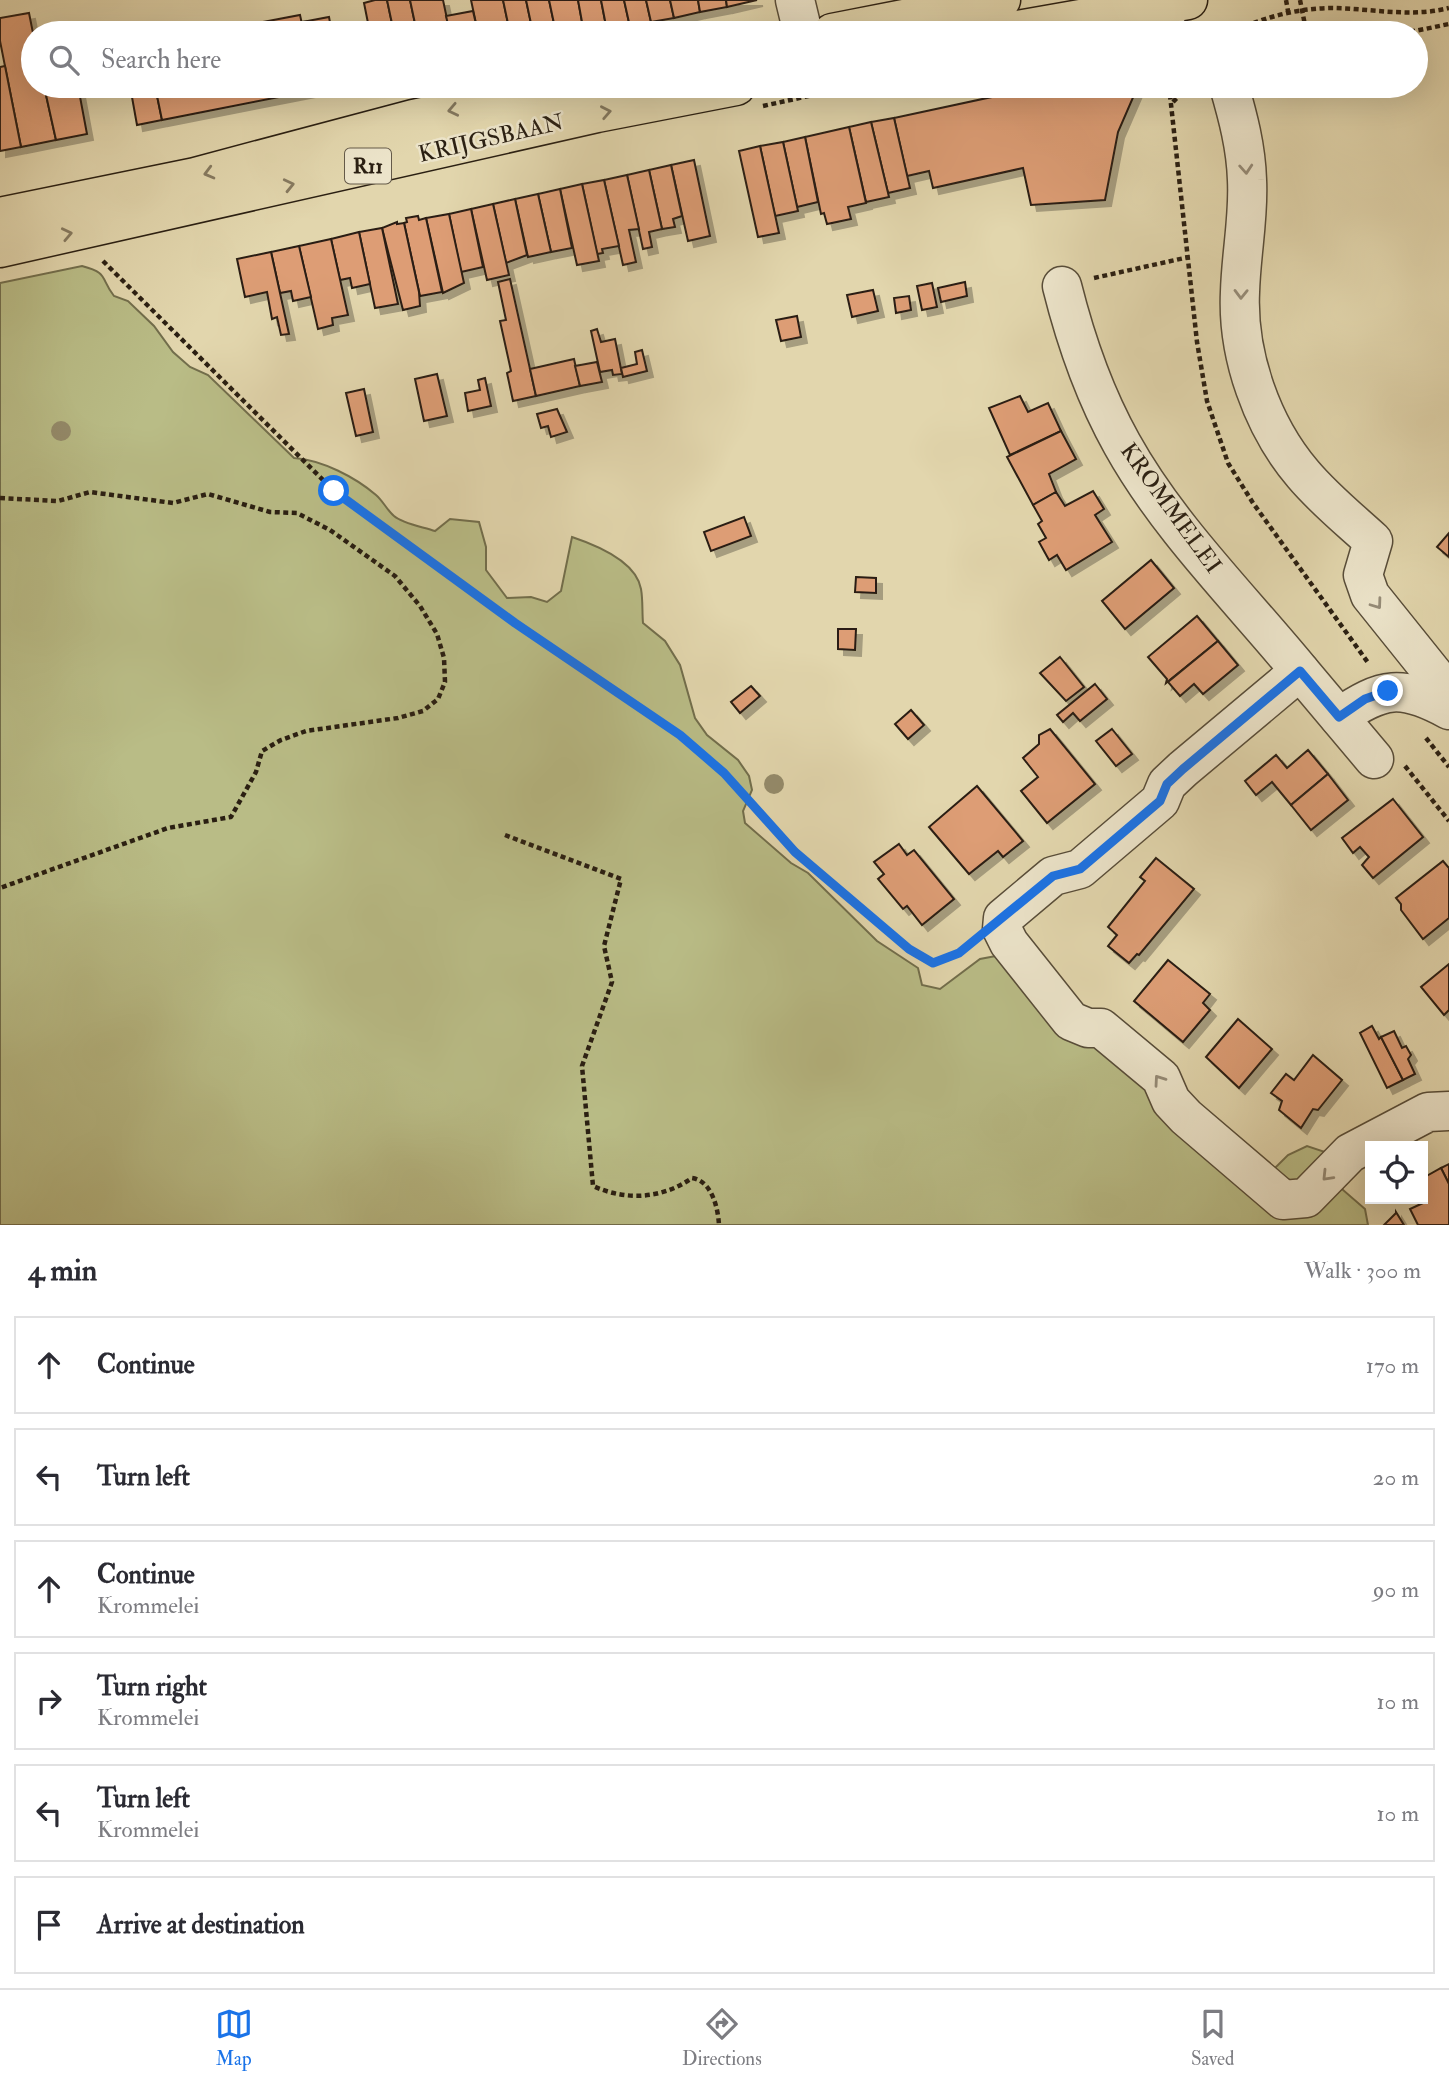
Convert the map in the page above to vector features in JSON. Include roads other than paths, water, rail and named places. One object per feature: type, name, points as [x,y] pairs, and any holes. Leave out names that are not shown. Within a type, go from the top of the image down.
[{"type":"main road","points":[[893,21],[1001,0]]},
{"type":"main road","points":[[1067,21],[1188,0]]},
{"type":"main road","name":"KRIJGSBAAN","points":[[0,218],[195,177],[413,119],[512,98]]},
{"type":"main road","name":"KRIJGSBAAN","points":[[0,248],[597,113],[674,98]]},
{"type":"street","points":[[1111,13],[1135,21]]},
{"type":"street","points":[[1232,98],[1245,153],[1247,183],[1240,294],[1249,367],[1265,412],[1281,443],[1302,473],[1325,498],[1373,541],[1363,575],[1370,595],[1438,681],[1449,709]]},
{"type":"street","name":"KROMMELEI","points":[[1062,286],[1085,367],[1123,446],[1185,533],[1374,759]]},
{"type":"street","points":[[1300,671],[1183,769],[1167,784],[1160,801],[1080,869],[1053,876],[1003,918],[1002,929],[1009,943],[1071,1021],[1088,1028],[1101,1028],[1161,1078],[1171,1101],[1186,1117],[1283,1200],[1306,1198],[1350,1153],[1428,1112],[1449,1111]]},
{"type":"street","points":[[1339,717],[1365,699],[1388,691],[1424,697],[1449,709]]}]
